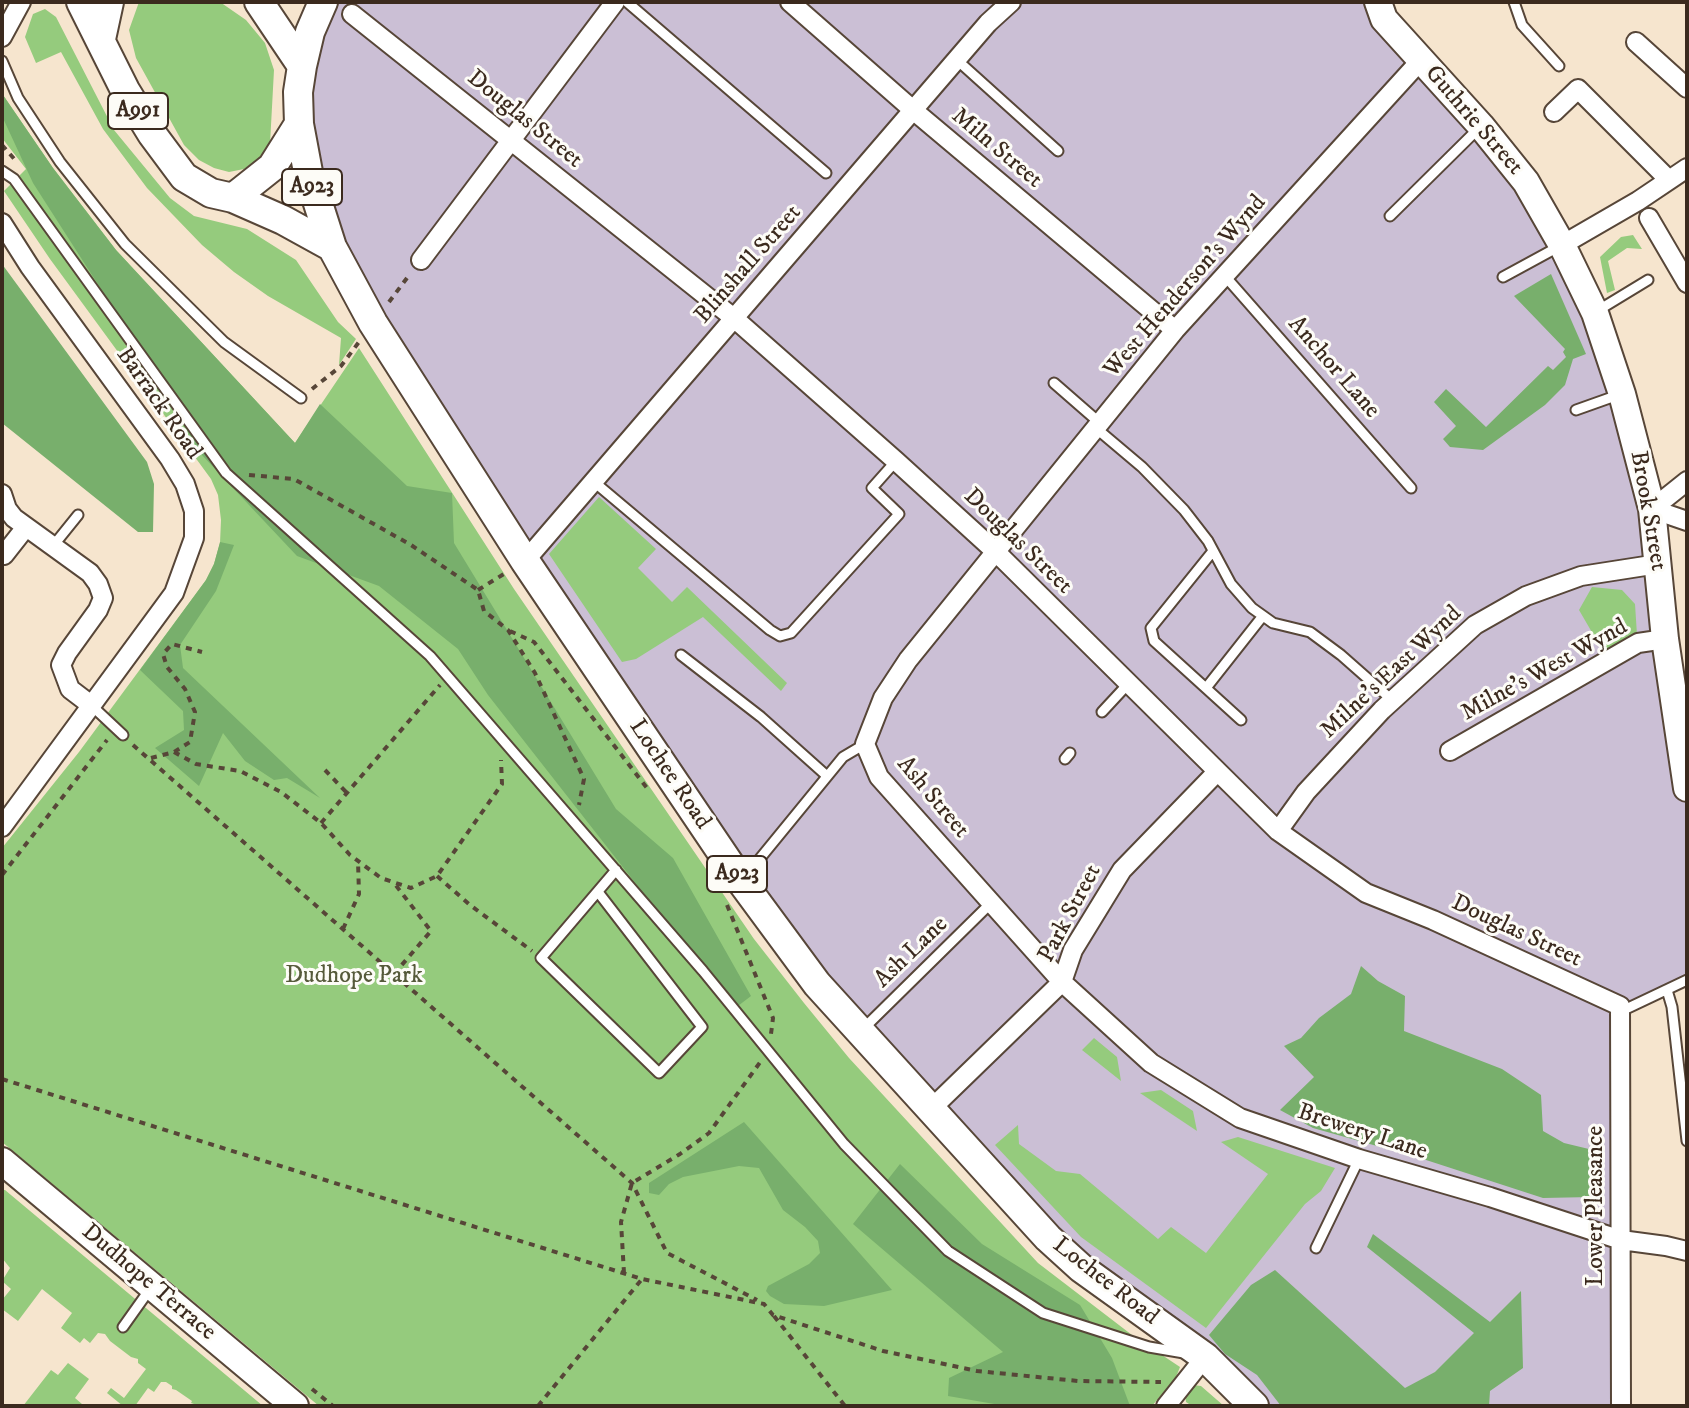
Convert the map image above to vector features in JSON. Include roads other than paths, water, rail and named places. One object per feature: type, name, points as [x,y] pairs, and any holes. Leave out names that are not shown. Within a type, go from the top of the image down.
[{"type":"main road","name":"A991","points":[[81,2],[125,90],[184,177],[211,193],[233,198]]},
{"type":"main road","points":[[101,39],[109,2]]},
{"type":"main road","points":[[259,2],[302,66]]},
{"type":"main road","name":"Lochee Road","points":[[323,2],[310,32],[302,66],[298,92],[299,124],[308,172],[332,247],[367,332],[741,881],[809,974],[1028,1216],[1081,1268],[1205,1357],[1254,1406]]},
{"type":"main road","points":[[233,198],[272,167],[299,124]]},
{"type":"main road","name":"A923","points":[[233,198],[283,220],[332,247]]},
{"type":"street","points":[[2,37],[21,2]]},
{"type":"street","points":[[421,260],[615,2]]},
{"type":"street","name":"Miln Street","points":[[790,2],[913,110],[1175,330]]},
{"type":"street","name":"Blinshall Street","points":[[525,561],[988,23],[1011,2]]},
{"type":"street","name":"Guthrie Street","points":[[1378,2],[1384,19],[1481,126],[1526,182],[1562,245]]},
{"type":"street","name":"Douglas Street","points":[[352,14],[735,319],[896,461],[996,552],[1278,831],[1366,893],[1433,920],[1620,1006]]},
{"type":"street","points":[[1636,42],[1687,88]]},
{"type":"street","name":"West Henderson's Wynd","points":[[996,552],[1175,330],[1421,60]]},
{"type":"street","points":[[1554,112],[1578,89],[1668,179]]},
{"type":"street","points":[[1562,245],[1687,168]]},
{"type":"street","points":[[1649,218],[1687,283]]},
{"type":"street","name":"Barrack Road","points":[[2,223],[30,267],[170,459],[185,484],[194,511],[194,538],[174,593],[4,819]]},
{"type":"street","name":"Brook Street","points":[[1562,245],[1595,313],[1622,394],[1652,509],[1665,639],[1680,692],[1687,788]]},
{"type":"street","points":[[1652,509],[1687,481]]},
{"type":"street","points":[[2,494],[7,509],[26,527],[90,573],[98,584],[103,598],[98,610],[61,665],[70,689],[91,705]]},
{"type":"street","points":[[1652,509],[1687,521]]},
{"type":"street","points":[[4,555],[26,527]]},
{"type":"street","name":"Ash Street","points":[[996,552],[908,660],[883,698],[865,744],[879,777],[1062,982]]},
{"type":"street","name":"Milne's East Wynd","points":[[1278,831],[1306,792],[1392,700],[1475,625],[1526,596],[1581,576],[1658,564]]},
{"type":"street","name":"Milne's West Wynd","points":[[1450,751],[1638,643],[1665,639]]},
{"type":"street","name":"Park Street","points":[[930,1110],[1062,982],[1073,950],[1122,870],[1216,773]]},
{"type":"street","name":"Brewery Lane","points":[[1062,982],[1151,1063],[1240,1118],[1359,1159],[1621,1240],[1687,1251]]},
{"type":"street","name":"Lower Pleasance","points":[[1620,1006],[1621,1406]]},
{"type":"street","name":"Dudhope Terrace","points":[[2,1161],[295,1406]]},
{"type":"street","points":[[1166,1406],[1205,1357]]},
{"type":"lane","points":[[627,2],[826,173]]},
{"type":"lane","points":[[1514,2],[1522,25],[1559,66]]},
{"type":"lane","points":[[957,60],[1058,151]]},
{"type":"lane","points":[[2,61],[18,98],[60,162],[125,244],[224,342],[301,398]]},
{"type":"lane","points":[[1390,216],[1481,126]]},
{"type":"lane","points":[[2,171],[14,179],[226,473],[430,656],[616,870],[844,1144],[948,1251],[1043,1313],[1149,1347],[1205,1357]]},
{"type":"lane","points":[[1503,277],[1562,245]]},
{"type":"lane","name":"Anchor Lane","points":[[1224,275],[1411,488]]},
{"type":"lane","points":[[1595,313],[1648,280]]},
{"type":"lane","points":[[1054,383],[1184,510],[1213,551],[1231,584],[1262,617],[1273,623],[1310,632],[1392,700]]},
{"type":"lane","points":[[1576,410],[1622,394]]},
{"type":"lane","points":[[593,481],[780,636],[791,633],[899,514],[872,488],[896,461]]},
{"type":"lane","points":[[53,546],[78,515]]},
{"type":"lane","points":[[1213,551],[1151,628],[1154,641],[1241,720]]},
{"type":"lane","points":[[1206,688],[1262,617]]},
{"type":"lane","points":[[681,655],[761,717],[827,776]]},
{"type":"lane","points":[[1102,712],[1128,684]]},
{"type":"lane","points":[[91,705],[119,732]]},
{"type":"lane","points":[[741,881],[843,757],[865,744]]},
{"type":"lane","points":[[598,892],[702,1027],[659,1073],[541,958],[616,870]]},
{"type":"lane","name":"Ash Lane","points":[[860,1032],[992,902]]},
{"type":"lane","points":[[1620,1006],[1628,1008],[1687,980]]},
{"type":"lane","points":[[1667,990],[1672,1007],[1687,1141]]},
{"type":"lane","points":[[1316,1248],[1359,1159]]},
{"type":"lane","points":[[123,1327],[152,1286]]},
{"type":"park label","name":"Dudhope Park","points":[[354,977]]}]
